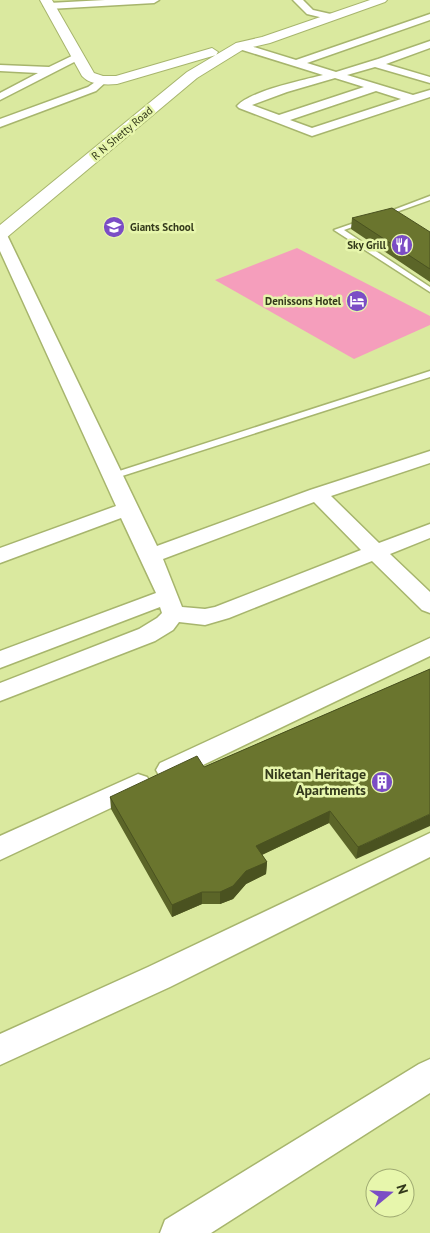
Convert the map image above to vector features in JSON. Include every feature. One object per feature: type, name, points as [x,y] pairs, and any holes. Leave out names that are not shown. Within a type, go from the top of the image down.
[{"type":"street","points":[[154,0],[47,3],[89,76],[102,81],[137,76],[229,47],[246,44],[297,63],[414,99]]},
{"type":"street","points":[[298,0],[310,12],[322,17]]},
{"type":"street","name":"R N Shetty Road","points":[[0,235],[192,75],[246,44],[266,40],[367,0]]},
{"type":"street","name":"R N Shetty Road","points":[[322,17],[381,0]]},
{"type":"street","points":[[297,63],[430,17]]},
{"type":"street","points":[[430,44],[375,64],[269,94],[248,102],[243,106],[312,132],[430,93]]},
{"type":"street","points":[[0,98],[78,56]]},
{"type":"street","points":[[396,57],[413,62]]},
{"type":"street","points":[[375,64],[430,80]]},
{"type":"street","points":[[0,68],[52,70]]},
{"type":"street","points":[[0,123],[92,89],[102,81]]},
{"type":"street","points":[[307,84],[377,111]]},
{"type":"street","points":[[277,120],[376,87]]},
{"type":"street","points":[[269,94],[347,122]]},
{"type":"street","points":[[0,235],[127,509],[151,556],[170,605],[165,624],[147,635],[0,692]]},
{"type":"street","points":[[151,556],[317,494],[430,456]]},
{"type":"street","points":[[317,494],[430,605]]},
{"type":"street","points":[[0,556],[127,509]]},
{"type":"street","points":[[0,660],[170,605],[204,617],[221,613],[430,530]]},
{"type":"street","points":[[0,849],[430,646]]},
{"type":"street","points":[[0,1050],[159,977],[430,844]]},
{"type":"street","points":[[178,1233],[430,1075]]},
{"type":"lane","points":[[430,198],[338,230],[430,290]]},
{"type":"lane","points":[[113,476],[430,374]]},
{"type":"shaded area","points":[[297,248],[430,316],[430,325],[354,359],[215,280]]},
{"type":"building","points":[[392,208],[430,232],[430,269],[352,218]]},
{"type":"building","points":[[430,669],[430,814],[358,847],[330,811],[256,846],[267,862],[246,871],[233,886],[220,892],[202,892],[172,905],[110,797],[197,756],[204,767]]},
{"type":"place","name":"Giants School","points":[[114,227]]},
{"type":"place","name":"Sky Grill","points":[[402,245]]},
{"type":"place","name":"Denissons Hotel","points":[[357,301]]},
{"type":"place","name":"Niketan Heritage Apartments","points":[[382,782]]}]
